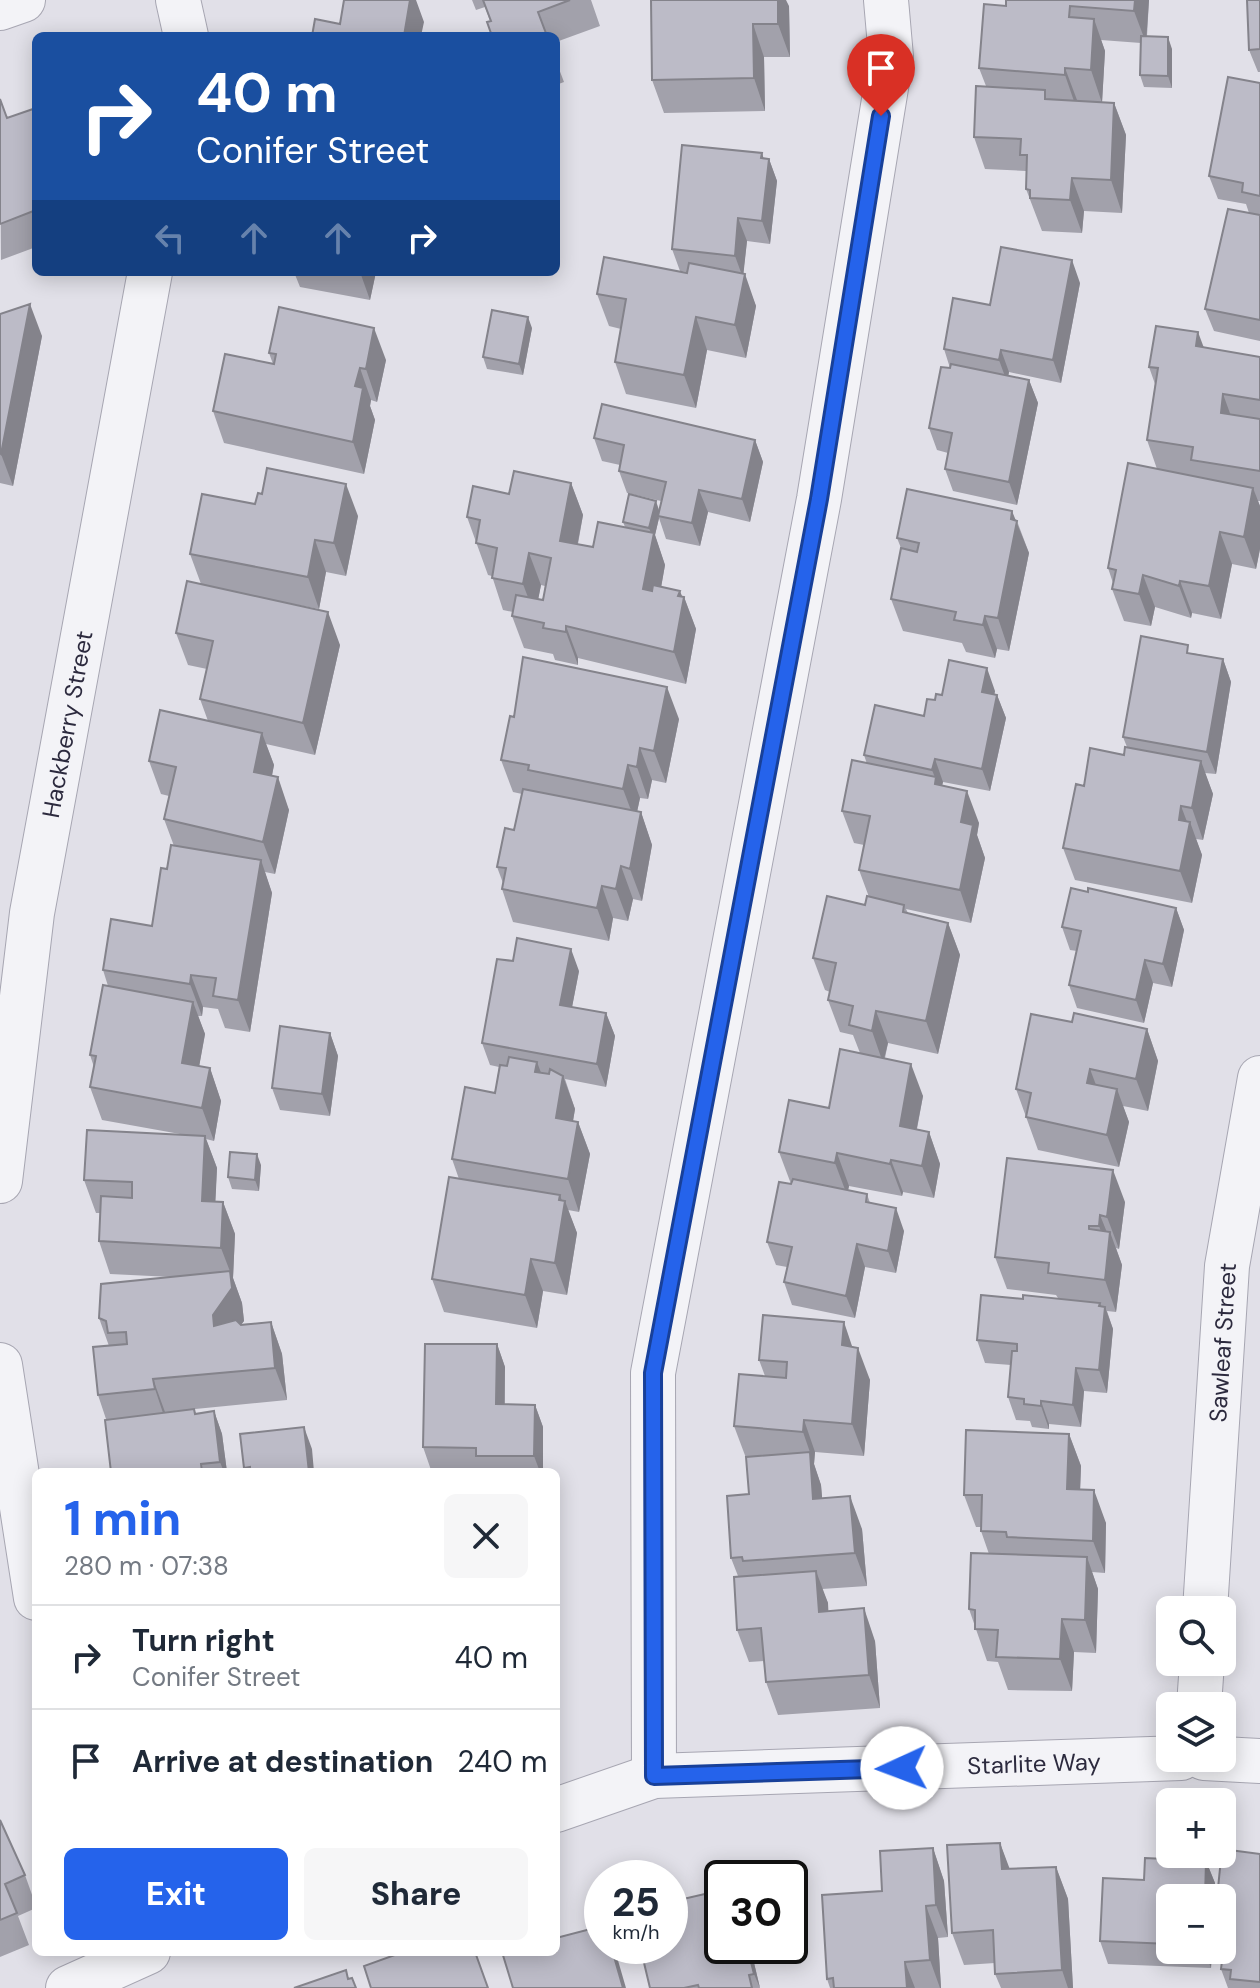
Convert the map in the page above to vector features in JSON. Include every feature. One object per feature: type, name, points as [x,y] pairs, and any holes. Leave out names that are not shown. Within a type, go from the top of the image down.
[{"type":"street","points":[[0,8],[23,0]]},
{"type":"street","points":[[178,0],[185,32]]},
{"type":"street","points":[[654,1776],[653,1373],[819,499],[891,57],[886,0]]},
{"type":"street","name":"Hackberry Street","points":[[0,1181],[16,910],[149,276]]},
{"type":"street","name":"Sawleaf Street","points":[[1206,1596],[1227,1266],[1260,1078]]},
{"type":"street","points":[[0,1365],[32,1572]]},
{"type":"street","name":"Starlite Way","points":[[560,1809],[654,1776],[1156,1759]]},
{"type":"street","points":[[1236,1760],[1260,1761]]},
{"type":"street","points":[[68,1988],[139,1956]]},
{"type":"building","points":[[344,0],[410,0],[405,32],[313,32],[315,19],[340,24]]},
{"type":"building","points":[[483,0],[570,0],[538,12],[546,32],[491,32],[487,22],[491,21]]},
{"type":"building","points":[[651,0],[778,0],[778,24],[753,24],[754,78],[652,80]]},
{"type":"building","points":[[1006,0],[1135,0],[1134,11],[1070,6],[1069,17],[1094,19],[1091,70],[1065,68],[1065,75],[979,68],[984,4],[1006,6]]},
{"type":"building","points":[[1247,0],[1260,0],[1260,49],[1249,50]]},
{"type":"building","points":[[1141,36],[1168,37],[1168,76],[1140,75]]},
{"type":"building","points":[[1228,77],[1260,83],[1260,196],[1242,192],[1243,183],[1209,176]]},
{"type":"building","points":[[976,86],[1045,90],[1045,99],[1114,103],[1111,180],[1072,178],[1070,200],[1030,198],[1030,190],[1026,189],[1027,155],[1020,155],[1021,139],[974,137]]},
{"type":"building","points":[[0,99],[7,118],[32,109],[32,212],[0,224]]},
{"type":"building","points":[[682,145],[762,153],[761,158],[769,159],[762,221],[738,218],[735,256],[672,249]]},
{"type":"building","points":[[1228,209],[1260,215],[1260,320],[1205,309]]},
{"type":"building","points":[[1001,247],[1072,260],[1053,360],[1001,350],[999,360],[944,349],[953,298],[990,305]]},
{"type":"building","points":[[604,257],[687,273],[689,263],[745,274],[735,325],[696,317],[684,375],[615,362],[626,299],[597,294]]},
{"type":"building","points":[[30,304],[1,454],[0,314]]},
{"type":"building","points":[[279,307],[374,328],[366,369],[360,368],[355,386],[363,388],[353,442],[213,411],[225,354],[274,364],[276,354],[269,353]]},
{"type":"building","points":[[492,310],[528,317],[519,364],[483,357]]},
{"type":"building","points":[[1156,326],[1198,332],[1196,346],[1260,357],[1260,400],[1223,394],[1221,413],[1260,419],[1260,471],[1191,460],[1193,447],[1147,440],[1158,368],[1149,367]]},
{"type":"building","points":[[951,364],[1029,380],[1009,482],[945,469],[952,433],[929,428],[941,367],[950,368]]},
{"type":"building","points":[[602,404],[755,440],[742,499],[699,490],[692,523],[658,516],[666,482],[619,471],[624,445],[594,438]]},
{"type":"building","points":[[1128,463],[1253,488],[1244,537],[1220,532],[1209,586],[1180,581],[1179,586],[1143,575],[1139,594],[1112,589],[1116,570],[1108,568]]},
{"type":"building","points":[[267,468],[346,484],[334,543],[315,540],[308,577],[190,554],[202,494],[255,504],[258,493],[262,494]]},
{"type":"building","points":[[514,471],[571,483],[560,541],[593,547],[598,522],[654,533],[643,589],[652,591],[653,585],[680,591],[678,596],[684,597],[674,652],[566,626],[566,632],[543,628],[544,623],[512,616],[516,595],[543,600],[551,558],[529,553],[523,584],[492,578],[497,548],[476,543],[480,520],[467,517],[473,486],[509,494]]},
{"type":"building","points":[[907,489],[1012,511],[1011,519],[1017,521],[998,618],[985,616],[983,625],[954,620],[956,612],[891,599],[901,548],[917,552],[919,543],[897,538]]},
{"type":"building","points":[[629,494],[656,501],[649,528],[623,522]]},
{"type":"building","points":[[187,581],[328,612],[303,723],[200,699],[213,641],[176,633]]},
{"type":"building","points":[[1141,636],[1188,645],[1187,653],[1223,659],[1207,752],[1123,737]]},
{"type":"building","points":[[523,657],[667,687],[654,751],[640,748],[637,767],[628,765],[623,789],[528,770],[529,765],[501,760],[510,716],[514,717]]},
{"type":"building","points":[[949,660],[987,668],[982,692],[997,695],[982,769],[935,759],[932,770],[864,755],[875,705],[924,716],[927,699],[935,700],[936,694],[942,695]]},
{"type":"building","points":[[160,710],[262,733],[254,772],[278,777],[263,842],[164,819],[176,767],[149,761]]},
{"type":"building","points":[[1125,747],[1201,761],[1192,808],[1181,806],[1179,820],[1190,822],[1180,871],[1063,848],[1076,784],[1084,786],[1090,748],[1124,755]]},
{"type":"building","points":[[852,760],[936,777],[935,784],[967,791],[961,822],[973,825],[960,890],[859,870],[870,816],[842,811]]},
{"type":"building","points":[[523,789],[641,812],[630,869],[621,866],[616,889],[602,886],[597,908],[502,889],[506,868],[497,867],[505,828],[514,830]]},
{"type":"building","points":[[171,845],[261,860],[238,1000],[213,996],[216,978],[191,975],[190,984],[103,970],[111,919],[152,926],[161,868],[167,869]]},
{"type":"building","points":[[1071,888],[1088,892],[1088,888],[1176,908],[1163,964],[1145,960],[1136,1000],[1069,985],[1081,931],[1062,927]]},
{"type":"building","points":[[827,896],[865,905],[867,896],[904,905],[903,912],[948,923],[926,1021],[876,1011],[872,1031],[849,1025],[853,1006],[828,1000],[836,963],[813,958]]},
{"type":"building","points":[[517,938],[571,949],[560,1005],[606,1013],[597,1064],[482,1043],[497,959],[513,961]]},
{"type":"building","points":[[103,985],[193,1002],[182,1063],[210,1068],[202,1108],[90,1087],[96,1056],[90,1055]]},
{"type":"building","points":[[1074,1013],[1147,1029],[1136,1079],[1090,1069],[1087,1083],[1117,1089],[1107,1135],[1026,1117],[1031,1093],[1016,1089],[1031,1014],[1072,1022]]},
{"type":"building","points":[[280,1026],[330,1033],[322,1094],[272,1088]]},
{"type":"building","points":[[840,1049],[911,1064],[900,1126],[929,1132],[922,1166],[891,1160],[890,1164],[837,1153],[835,1163],[779,1152],[789,1100],[829,1108]]},
{"type":"building","points":[[509,1057],[537,1062],[535,1072],[549,1074],[550,1069],[563,1076],[556,1118],[578,1122],[568,1179],[452,1159],[465,1087],[495,1093],[500,1065],[507,1066]]},
{"type":"building","points":[[87,1130],[205,1136],[202,1201],[223,1202],[221,1248],[99,1241],[101,1196],[132,1198],[132,1182],[84,1180]]},
{"type":"building","points":[[230,1152],[257,1154],[255,1180],[228,1177]]},
{"type":"building","points":[[1007,1158],[1113,1170],[1107,1217],[1100,1215],[1099,1226],[1089,1226],[1089,1229],[1110,1232],[1105,1280],[1048,1273],[1049,1263],[995,1257]]},
{"type":"building","points":[[449,1177],[560,1195],[559,1200],[565,1201],[555,1263],[531,1259],[525,1295],[432,1279]]},
{"type":"building","points":[[793,1179],[867,1194],[866,1202],[896,1208],[888,1251],[857,1244],[846,1296],[784,1282],[792,1247],[767,1242],[779,1182],[791,1184]]},
{"type":"building","points":[[230,1271],[232,1288],[213,1315],[214,1326],[236,1320],[241,1325],[271,1322],[275,1368],[153,1379],[155,1389],[98,1395],[93,1347],[127,1344],[126,1332],[108,1333],[106,1321],[99,1318],[101,1284]]},
{"type":"building","points":[[981,1295],[1023,1299],[1023,1295],[1100,1303],[1099,1306],[1105,1307],[1099,1370],[1076,1368],[1073,1405],[1041,1401],[1041,1406],[1024,1404],[1024,1399],[1008,1397],[1012,1351],[1017,1351],[1017,1344],[977,1340]]},
{"type":"building","points":[[763,1315],[844,1322],[842,1345],[858,1348],[852,1424],[804,1420],[803,1432],[734,1426],[739,1374],[786,1378],[787,1362],[759,1360]]},
{"type":"building","points":[[425,1344],[497,1344],[496,1404],[535,1405],[534,1456],[476,1456],[476,1448],[423,1447]]},
{"type":"building","points":[[194,1409],[195,1414],[214,1411],[220,1462],[201,1464],[202,1468],[111,1468],[105,1420]]},
{"type":"building","points":[[304,1427],[309,1468],[244,1468],[240,1434]]},
{"type":"building","points":[[966,1430],[1069,1434],[1067,1489],[1094,1490],[1093,1541],[1007,1537],[1006,1532],[981,1531],[982,1495],[964,1495]]},
{"type":"building","points":[[810,1452],[813,1499],[850,1496],[855,1553],[743,1561],[742,1557],[731,1558],[727,1496],[749,1494],[746,1457]]},
{"type":"building","points":[[971,1553],[1087,1557],[1085,1620],[1062,1619],[1060,1659],[996,1657],[998,1630],[975,1629],[975,1610],[969,1609]]},
{"type":"building","points":[[816,1571],[819,1612],[864,1608],[869,1675],[766,1682],[761,1628],[737,1630],[734,1577]]},
{"type":"building","points":[[0,1820],[25,1875],[5,1884],[17,1913],[0,1920]]},
{"type":"building","points":[[1000,1843],[1002,1869],[1056,1867],[1062,1970],[995,1974],[993,1930],[952,1933],[947,1845]]},
{"type":"building","points":[[933,1848],[936,1905],[926,1906],[930,1960],[905,1962],[907,1988],[834,1988],[833,1978],[827,1979],[822,1895],[882,1891],[880,1851]]},
{"type":"building","points":[[1236,1851],[1260,1854],[1260,1982],[1230,1979],[1231,1970],[1221,1969],[1222,1964],[1236,1964],[1236,1884],[1218,1884],[1220,1868],[1236,1868]]},
{"type":"building","points":[[1145,1858],[1156,1859],[1156,1868],[1206,1868],[1205,1884],[1156,1884],[1156,1943],[1100,1941],[1103,1878],[1144,1880]]},
{"type":"building","points":[[704,1894],[704,1964],[752,1964],[754,1974],[749,1975],[752,1988],[699,1988],[698,1985],[650,1988],[644,1964],[688,1964],[688,1898]]},
{"type":"building","points":[[584,1931],[584,1964],[616,1964],[623,1988],[513,1988],[503,1956],[560,1956],[560,1937]]},
{"type":"building","points":[[392,1956],[476,1956],[488,1988],[371,1988],[364,1966]]},
{"type":"building","points":[[346,1970],[348,1979],[352,1978],[356,1988],[294,1988]]},
{"type":"route","points":[[881,116],[819,499],[653,1373],[654,1776],[902,1768]]}]
